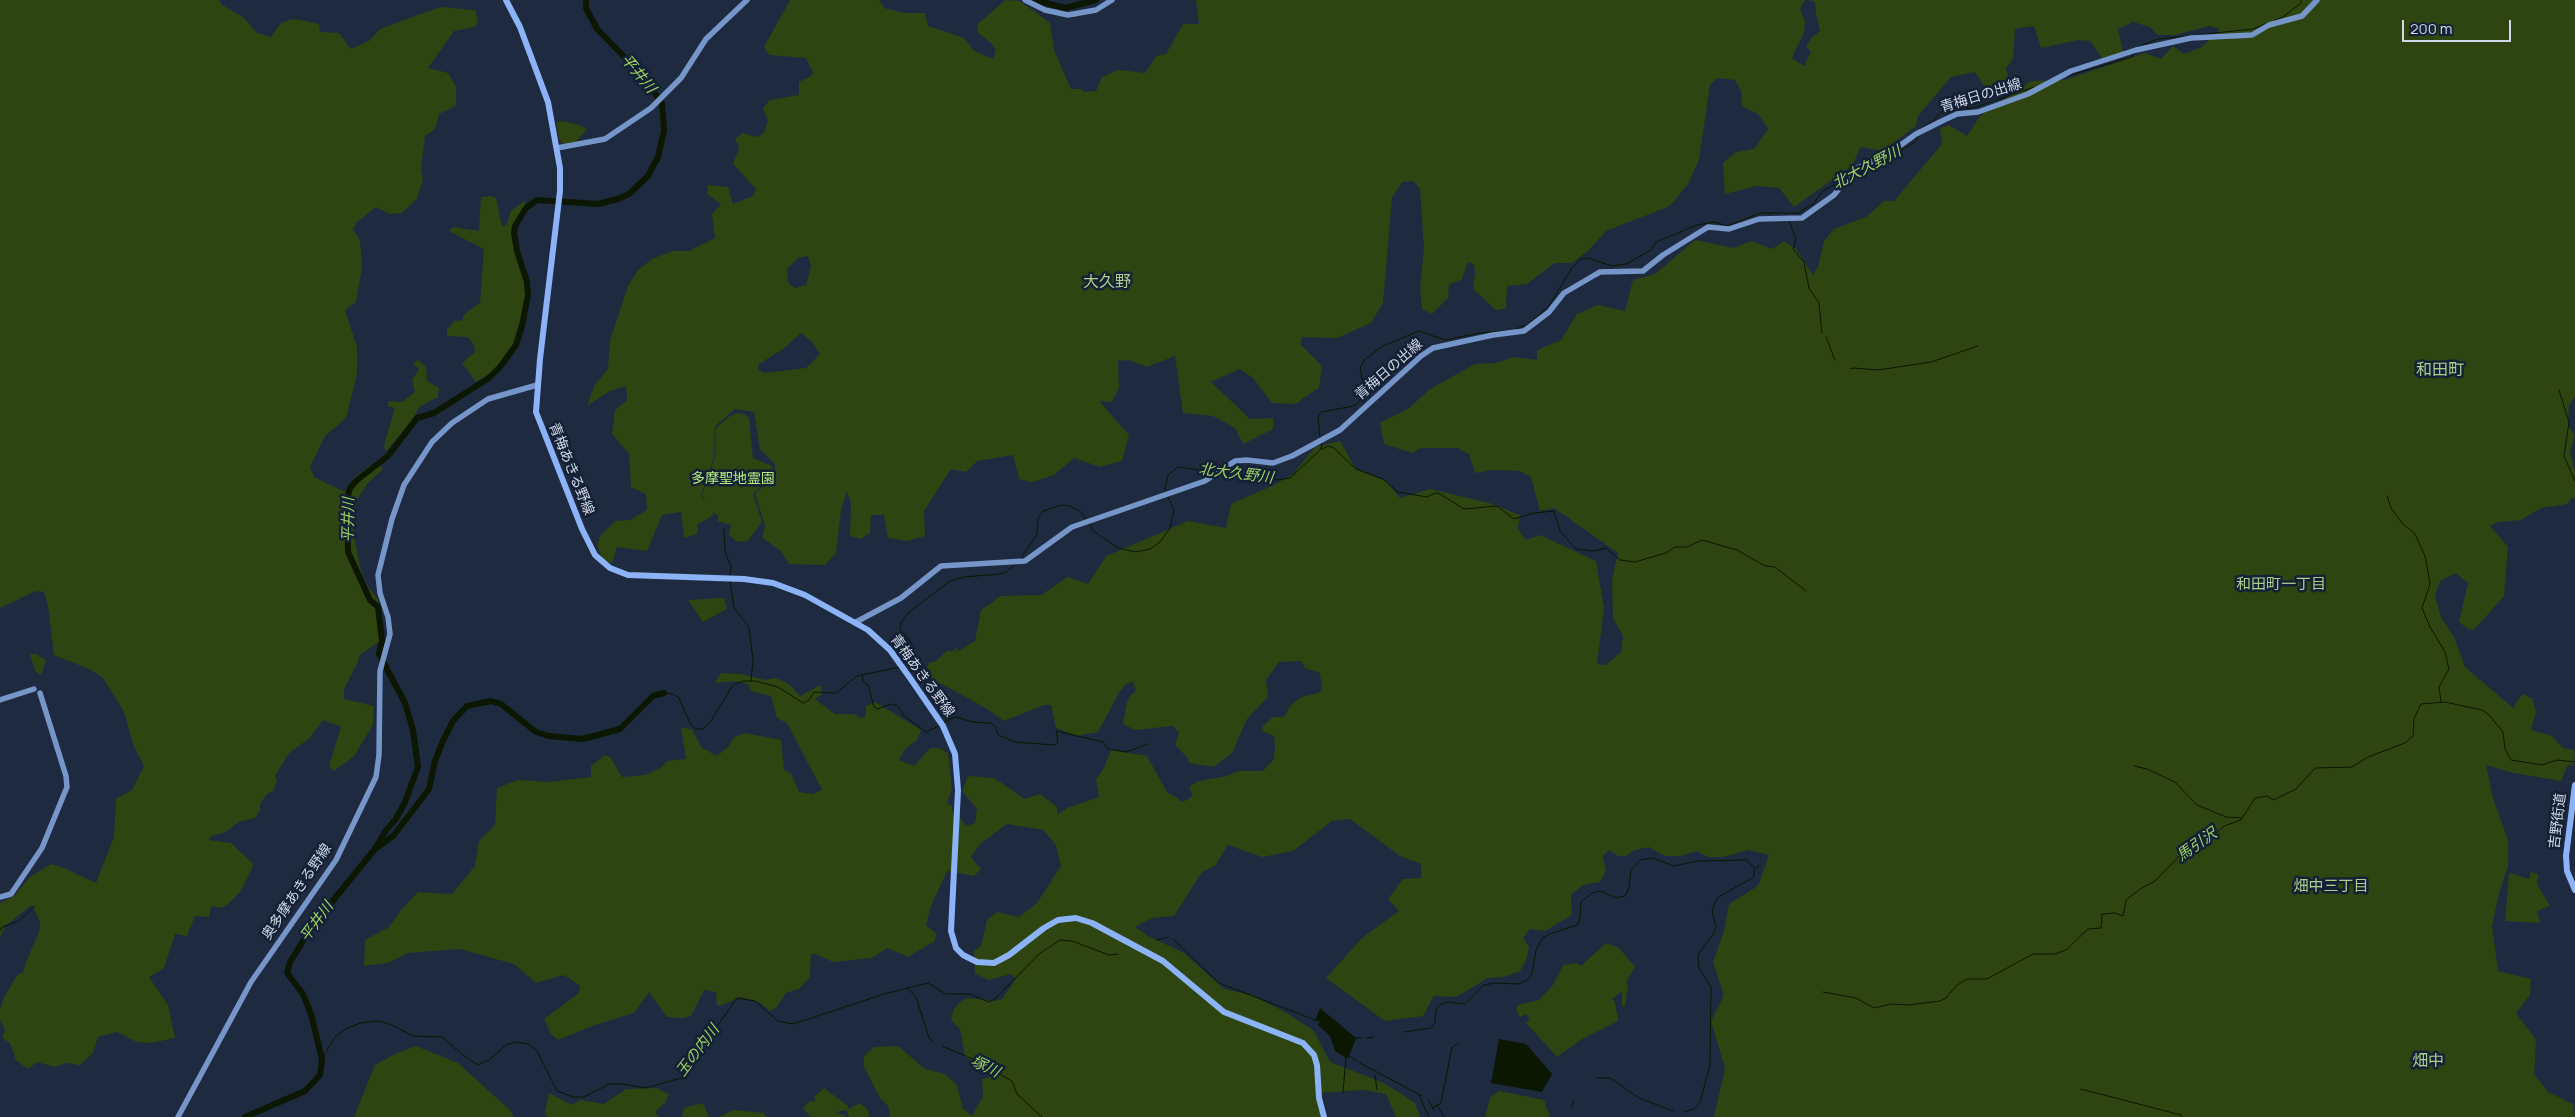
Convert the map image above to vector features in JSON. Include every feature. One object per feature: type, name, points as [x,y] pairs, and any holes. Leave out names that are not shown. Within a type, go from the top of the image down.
[{"type":"main road","name":"青梅あきる野線","points":[[506,0],[520,27],[548,102],[557,148],[560,191],[536,408],[538,420],[587,541],[597,558],[610,568],[628,575],[731,578],[763,581],[790,588],[856,622],[879,638],[897,660],[942,724],[955,754],[958,774],[951,931],[956,948],[963,955],[977,962],[994,963],[1009,955],[1044,928],[1058,920],[1076,918],[1092,922],[1163,961],[1224,1012],[1303,1043],[1314,1055],[1317,1065],[1319,1098],[1324,1117]]},
{"type":"main road","points":[[557,148],[605,140],[655,104],[683,74],[706,38],[747,0]]},
{"type":"main road","points":[[1025,0],[1045,10],[1068,15],[1096,10],[1112,0]]},
{"type":"main road","name":"青梅日の出線","points":[[856,622],[901,598],[941,566],[1025,561],[1062,533],[1083,522],[1205,481],[1241,460],[1267,463],[1282,461],[1340,430],[1421,356],[1433,348],[1468,339],[1524,331],[1549,312],[1564,294],[1600,272],[1643,271],[1663,255],[1708,227],[1729,229],[1759,218],[1789,220],[1802,218],[1840,189],[1855,169],[1887,155],[1919,133],[1957,114],[1978,112],[2035,92],[2056,78],[2071,71],[2134,51],[2191,38],[2247,36],[2269,25],[2302,16],[2317,0]]},
{"type":"main road","name":"奥多摩あきる野線","points":[[178,1117],[251,982],[336,860],[373,784],[379,762],[379,682],[381,667],[388,647],[390,626],[380,592],[378,575],[395,506],[407,479],[435,439],[457,419],[488,399],[538,386]]},
{"type":"main road","points":[[0,700],[34,689]]},
{"type":"main road","points":[[0,897],[11,894],[42,848],[67,787],[66,776],[40,693]]},
{"type":"main road","name":"吉野街道","points":[[2575,785],[2566,856],[2567,870],[2575,890]]},
{"type":"green space","points":[[0,0],[219,0],[222,5],[243,17],[257,33],[271,37],[281,23],[292,19],[306,21],[319,24],[320,32],[339,33],[351,49],[369,41],[380,29],[440,7],[475,10],[478,20],[475,27],[454,31],[428,68],[448,73],[456,87],[456,106],[439,114],[435,129],[425,136],[421,170],[423,179],[417,199],[402,213],[390,214],[376,207],[357,222],[353,229],[360,241],[362,267],[356,302],[345,310],[357,347],[357,373],[346,418],[325,436],[310,467],[314,477],[345,492],[356,476],[377,461],[383,469],[368,483],[357,500],[353,531],[361,572],[366,584],[378,599],[380,641],[359,656],[344,689],[344,699],[374,706],[373,725],[354,756],[334,771],[329,766],[341,727],[323,720],[310,738],[289,753],[275,776],[277,781],[273,791],[267,794],[260,804],[260,811],[255,818],[239,822],[224,833],[211,836],[209,840],[231,843],[253,866],[241,891],[227,905],[222,908],[211,906],[209,917],[195,916],[187,936],[175,934],[164,968],[149,977],[168,1005],[175,1038],[151,1043],[137,1042],[117,1032],[98,1037],[93,1053],[80,1065],[66,1063],[55,1067],[37,1062],[28,1069],[16,1060],[10,1043],[2,1038],[5,1030],[0,1021],[0,1010],[4,997],[18,974],[23,973],[40,930],[40,922],[32,905],[5,926],[0,938],[0,903],[13,897],[30,877],[51,864],[96,883],[114,837],[116,799],[132,790],[144,766],[133,744],[124,712],[103,678],[89,669],[54,655],[48,606],[44,592],[36,591],[0,608]]},
{"type":"green space","name":"多摩聖地霊園","points":[[790,0],[879,0],[884,8],[904,13],[925,13],[928,26],[964,38],[974,51],[993,59],[996,50],[991,43],[977,32],[978,24],[1005,0],[1020,1],[1050,23],[1054,50],[1071,89],[1081,89],[1084,92],[1096,91],[1102,77],[1118,70],[1145,73],[1156,56],[1166,54],[1183,24],[1199,24],[1196,0],[1805,0],[1800,9],[1805,21],[1804,32],[1792,58],[1804,66],[1811,52],[1806,46],[1812,37],[1820,31],[1815,2],[1809,0],[2575,0],[2575,397],[2569,405],[2568,426],[2575,435],[2570,452],[2575,471],[2575,500],[2573,497],[2567,504],[2541,508],[2521,520],[2498,522],[2490,526],[2508,547],[2504,596],[2474,630],[2468,629],[2459,622],[2468,583],[2456,573],[2440,581],[2435,597],[2441,617],[2454,637],[2465,667],[2513,708],[2522,694],[2532,698],[2536,712],[2531,730],[2552,736],[2563,748],[2575,750],[2574,766],[2568,765],[2561,781],[2514,773],[2486,765],[2493,798],[2508,840],[2508,866],[2499,893],[2492,926],[2498,971],[2531,979],[2530,995],[2516,1013],[2536,1040],[2534,1074],[2548,1092],[2573,1104],[2575,1117],[1714,1117],[1725,1068],[1711,1021],[1724,995],[1713,962],[1724,931],[1729,904],[1758,886],[1769,855],[1748,850],[1723,857],[1708,857],[1697,851],[1680,856],[1665,856],[1649,847],[1635,850],[1626,856],[1618,856],[1609,850],[1603,856],[1606,871],[1600,882],[1583,885],[1571,895],[1572,915],[1545,931],[1530,929],[1523,938],[1529,947],[1527,958],[1520,971],[1504,977],[1488,978],[1456,997],[1434,996],[1423,1016],[1385,1021],[1326,978],[1362,938],[1399,911],[1388,899],[1403,879],[1421,878],[1421,864],[1400,856],[1350,819],[1332,821],[1293,851],[1262,857],[1228,845],[1215,866],[1202,872],[1174,916],[1152,918],[1135,927],[1148,936],[1184,953],[1224,989],[1251,995],[1287,1013],[1314,1031],[1330,1062],[1384,1083],[1415,1103],[1420,1117],[1396,1117],[1386,1094],[1364,1090],[1317,1093],[1321,1117],[890,1117],[888,1106],[880,1098],[864,1067],[864,1056],[874,1047],[898,1046],[925,1069],[945,1074],[957,1085],[963,1109],[972,1116],[983,1096],[982,1079],[991,1077],[987,1068],[965,1057],[960,1029],[951,1020],[953,1011],[961,1001],[968,998],[994,1001],[1002,999],[1016,979],[1011,974],[989,980],[975,974],[974,951],[981,946],[987,920],[997,912],[1019,917],[1037,903],[1061,866],[1056,845],[1043,830],[1007,824],[980,844],[971,857],[981,869],[974,876],[947,871],[931,906],[926,925],[936,933],[935,941],[908,957],[887,948],[872,958],[833,962],[811,954],[810,977],[799,989],[786,993],[776,1008],[770,1011],[759,1002],[740,997],[720,1006],[717,1005],[716,992],[704,990],[691,1016],[683,1018],[667,1017],[649,992],[634,1013],[595,1025],[558,1040],[551,1034],[544,1019],[579,993],[580,986],[564,975],[536,983],[514,964],[460,949],[408,953],[388,963],[364,966],[365,940],[389,927],[401,910],[418,892],[452,894],[475,866],[479,841],[495,825],[497,788],[518,780],[548,782],[591,777],[591,766],[605,755],[610,757],[622,777],[645,775],[662,767],[667,761],[686,759],[681,727],[692,730],[702,748],[717,756],[728,747],[734,737],[745,733],[781,740],[784,770],[791,773],[799,792],[812,794],[822,790],[787,723],[777,718],[771,696],[751,691],[748,684],[736,681],[715,683],[721,673],[741,674],[765,680],[776,678],[789,684],[800,696],[821,685],[822,694],[815,699],[835,714],[854,714],[860,718],[865,717],[866,706],[875,702],[921,730],[917,740],[904,750],[899,760],[914,766],[930,748],[939,748],[948,753],[952,788],[947,803],[952,806],[953,815],[961,819],[966,826],[975,823],[977,809],[962,791],[968,776],[994,778],[1025,799],[1040,794],[1057,807],[1057,815],[1067,808],[1099,797],[1096,779],[1103,770],[1111,750],[1147,756],[1167,792],[1183,802],[1193,796],[1189,787],[1199,781],[1227,776],[1239,771],[1263,771],[1274,759],[1275,746],[1274,736],[1262,731],[1263,726],[1273,717],[1284,717],[1290,706],[1301,697],[1318,693],[1322,690],[1320,673],[1305,668],[1301,661],[1279,662],[1266,680],[1268,697],[1247,719],[1232,753],[1214,767],[1189,763],[1188,758],[1175,745],[1179,733],[1173,726],[1135,730],[1123,724],[1127,702],[1136,691],[1133,682],[1126,684],[1119,693],[1098,732],[1077,736],[1056,728],[1051,705],[1044,705],[1004,721],[984,707],[925,675],[929,663],[936,661],[948,650],[951,652],[956,648],[958,650],[953,654],[975,641],[981,610],[1001,596],[1041,595],[1068,577],[1088,584],[1106,556],[1188,521],[1226,528],[1231,504],[1274,485],[1293,474],[1315,447],[1340,441],[1356,469],[1386,481],[1400,498],[1430,489],[1489,503],[1520,515],[1518,529],[1526,540],[1540,535],[1596,561],[1604,608],[1597,664],[1606,665],[1621,652],[1623,636],[1613,618],[1612,580],[1618,553],[1554,508],[1540,511],[1531,477],[1519,471],[1493,470],[1475,473],[1469,454],[1458,448],[1421,448],[1412,453],[1384,444],[1380,423],[1408,409],[1430,389],[1475,364],[1496,363],[1514,357],[1537,360],[1537,350],[1561,340],[1577,314],[1598,305],[1625,311],[1633,280],[1655,274],[1695,240],[1734,248],[1751,241],[1772,249],[1784,241],[1796,249],[1813,275],[1818,267],[1824,241],[1834,229],[1866,217],[1884,201],[1894,201],[1942,144],[1940,128],[1949,125],[1967,136],[1980,116],[2031,81],[2065,80],[2145,53],[2161,59],[2173,46],[2184,54],[2202,47],[2220,29],[2209,26],[2175,35],[2157,35],[2150,27],[2133,22],[2118,29],[2123,52],[2102,58],[2090,41],[2079,40],[2041,48],[2034,26],[2015,29],[2013,59],[2006,68],[2011,90],[1986,89],[1975,72],[1951,77],[1918,116],[1916,126],[1883,151],[1860,147],[1853,165],[1794,207],[1779,188],[1756,186],[1725,194],[1723,163],[1736,152],[1754,149],[1768,129],[1758,114],[1742,106],[1741,91],[1735,80],[1717,78],[1710,85],[1699,160],[1688,184],[1670,206],[1606,231],[1589,250],[1572,263],[1555,263],[1527,284],[1507,286],[1506,308],[1496,310],[1473,289],[1474,264],[1468,262],[1462,279],[1449,285],[1448,298],[1432,314],[1422,309],[1420,288],[1424,248],[1420,188],[1413,181],[1402,182],[1392,198],[1383,303],[1371,323],[1337,338],[1302,337],[1300,344],[1322,366],[1319,388],[1295,404],[1272,403],[1253,378],[1240,369],[1211,382],[1250,419],[1273,418],[1273,429],[1243,444],[1235,428],[1213,416],[1183,413],[1175,356],[1147,367],[1129,360],[1118,361],[1119,388],[1112,402],[1099,401],[1129,435],[1122,461],[1100,467],[1074,458],[1054,475],[1032,482],[1019,479],[1013,455],[977,461],[966,472],[951,469],[924,511],[925,536],[907,541],[888,538],[884,515],[871,515],[870,533],[861,539],[850,536],[851,503],[847,491],[841,510],[836,553],[825,565],[789,564],[780,550],[762,538],[765,525],[755,494],[775,475],[775,464],[760,449],[754,412],[735,409],[715,426],[714,457],[701,495],[706,502],[702,494],[715,457],[716,428],[730,416],[737,413],[745,414],[749,418],[753,458],[772,466],[771,477],[753,494],[762,522],[747,542],[736,541],[729,535],[731,525],[717,521],[718,516],[711,510],[714,515],[698,524],[697,534],[684,538],[681,512],[662,515],[647,551],[617,547],[612,563],[603,560],[597,546],[600,536],[615,521],[630,520],[647,510],[646,494],[631,487],[629,454],[612,434],[615,410],[627,400],[626,386],[610,391],[587,406],[594,386],[608,369],[610,340],[628,286],[638,270],[652,259],[672,251],[689,251],[715,238],[712,214],[721,204],[707,194],[708,185],[728,187],[733,204],[753,196],[756,189],[733,164],[739,147],[735,139],[743,133],[755,137],[763,134],[768,121],[763,108],[770,100],[799,95],[799,82],[811,76],[813,72],[806,58],[769,55],[764,47]],"holes":[[[808,256],[811,266],[806,285],[795,288],[788,283],[787,269],[798,258]],[[801,333],[812,342],[820,354],[806,368],[765,373],[758,369],[759,364],[783,349]]]},
{"type":"green space","points":[[563,121],[587,129],[575,143],[563,144],[559,139],[556,122]]},
{"type":"green space","points":[[491,196],[496,198],[502,226],[506,225],[511,211],[524,201],[526,203],[514,223],[515,246],[524,279],[526,300],[513,344],[495,370],[476,382],[462,363],[475,352],[474,345],[468,337],[447,336],[447,330],[454,321],[463,320],[463,315],[480,303],[484,249],[449,231],[453,227],[479,231],[481,197]]},
{"type":"green space","points":[[418,360],[426,367],[427,381],[439,388],[438,397],[419,407],[412,421],[386,451],[384,448],[386,438],[395,408],[387,406],[389,401],[402,402],[415,392],[412,380],[419,369],[413,363]]},
{"type":"green space","points":[[724,598],[727,609],[703,622],[688,600]]},
{"type":"green space","points":[[30,654],[36,654],[46,660],[41,675],[35,671]]},
{"type":"green space","points":[[2530,872],[2538,874],[2537,884],[2550,906],[2537,911],[2540,923],[2505,921],[2509,873],[2530,879]]},
{"type":"green space","points":[[1606,943],[1619,948],[1635,967],[1626,982],[1628,986],[1625,1005],[1622,1007],[1622,991],[1612,999],[1615,1002],[1618,1021],[1582,1039],[1557,1057],[1526,1023],[1530,1019],[1526,1014],[1520,1017],[1516,1010],[1518,1005],[1539,1000],[1553,985],[1563,965],[1577,963],[1581,966]]},
{"type":"green space","points":[[416,1046],[458,1063],[511,1111],[514,1117],[354,1117],[375,1065],[395,1054]]},
{"type":"green space","points":[[657,1088],[669,1094],[665,1103],[655,1112],[659,1117],[547,1117],[545,1113],[549,1093],[572,1105],[580,1100],[604,1104],[626,1089]]},
{"type":"green space","points":[[824,1088],[848,1106],[847,1110],[860,1103],[868,1110],[869,1117],[849,1117],[846,1110],[836,1112],[847,1117],[811,1117],[803,1109],[808,1102],[816,1101],[814,1097]]},
{"type":"green space","points":[[1499,1091],[1544,1100],[1550,1117],[1485,1117],[1490,1097]]},
{"type":"green space","points":[[703,1103],[709,1117],[682,1117],[684,1108]]},
{"type":"green space","points":[[733,1110],[763,1113],[767,1117],[719,1117]]},
{"type":"shaded area","points":[[1320,1008],[1356,1038],[1348,1059],[1335,1051],[1330,1036],[1318,1025],[1320,1021],[1315,1021]]},
{"type":"shaded area","points":[[1499,1039],[1526,1044],[1552,1074],[1542,1092],[1491,1083]]},
{"type":"waterway","name":"平井川","points":[[245,1117],[305,1091],[320,1075],[322,1059],[311,1014],[303,994],[287,973],[290,962],[313,925],[375,849],[386,830],[396,819],[405,802],[418,767],[413,730],[405,703],[379,654],[382,641],[378,607],[370,600],[348,552],[347,499],[350,488],[357,480],[388,456],[417,418],[434,413],[489,378],[500,367],[516,345],[528,295],[527,282],[517,251],[514,233],[515,226],[526,208],[537,200],[598,204],[618,199],[629,194],[648,176],[658,157],[664,131],[662,103],[639,72],[597,29],[586,8],[586,0]]},
{"type":"waterway","name":"平井川","points":[[1035,0],[1065,8],[1096,0]]},
{"type":"waterway","name":"北大久野川","points":[[2275,20],[2283,17],[2301,3],[2301,0]]},
{"type":"waterway","name":"北大久野川","points":[[2135,48],[2158,39],[2253,29],[2265,24]]},
{"type":"waterway","name":"北大久野川","points":[[2067,76],[2132,57],[2133,54]]},
{"type":"waterway","name":"北大久野川","points":[[1920,129],[1933,121],[1948,105],[1962,109],[1973,108],[2034,87]]},
{"type":"waterway","name":"北大久野川","points":[[1853,176],[1874,168],[1916,141],[1918,135]]},
{"type":"waterway","name":"北大久野川","points":[[1516,329],[1527,325],[1548,307],[1572,268],[1581,259],[1588,258],[1612,266],[1626,264],[1651,250],[1656,242],[1697,225],[1715,222],[1727,226],[1760,213],[1798,213],[1813,204],[1823,191],[1843,180]]},
{"type":"waterway","points":[[1789,221],[1796,239],[1793,249],[1804,262],[1809,288],[1819,303],[1822,333]]},
{"type":"waterway","name":"北大久野川","points":[[1320,437],[1318,418],[1321,412],[1354,406],[1359,402],[1364,388],[1360,368],[1365,359],[1383,346],[1419,331],[1445,340],[1480,333],[1505,331]]},
{"type":"waterway","points":[[1826,337],[1835,360]]},
{"type":"waterway","points":[[1850,369],[1878,370],[1931,362],[1978,346]]},
{"type":"waterway","points":[[2559,390],[2569,422],[2564,456],[2575,481]]},
{"type":"waterway","name":"北大久野川","points":[[1221,473],[1277,480],[1290,478],[1321,449],[1322,443]]},
{"type":"waterway","points":[[1322,449],[1328,446],[1334,448],[1356,469],[1383,479],[1398,492],[1427,497],[1435,493],[1440,494],[1464,509],[1497,506],[1514,519],[1534,513],[1554,511],[1560,531],[1576,549],[1594,551],[1606,548],[1620,560],[1635,562],[1666,553],[1675,547],[1687,547],[1702,540],[1737,550],[1765,566],[1775,567],[1806,591]]},
{"type":"waterway","name":"北大久野川","points":[[1166,491],[1168,475],[1178,467],[1214,472]]},
{"type":"waterway","points":[[2387,496],[2391,508],[2402,523],[2415,534],[2425,556],[2430,584],[2422,608],[2430,627],[2445,652],[2449,669],[2439,687],[2441,702]]},
{"type":"waterway","name":"北大久野川","points":[[1090,525],[1093,531],[1118,548],[1136,552],[1150,549],[1159,543],[1170,528],[1174,510],[1168,497]]},
{"type":"waterway","name":"北大久野川","points":[[1021,558],[1037,534],[1038,519],[1043,511],[1062,505],[1070,506],[1081,512],[1086,519]]},
{"type":"waterway","points":[[724,529],[725,552],[731,567],[730,575]]},
{"type":"waterway","name":"北大久野川","points":[[903,664],[910,651],[911,642],[900,629],[901,623],[908,613],[950,581],[964,577],[999,574],[1006,572],[1015,565]]},
{"type":"waterway","points":[[730,581],[734,608],[749,627],[753,660],[751,681]]},
{"type":"waterway","name":"北大久野川","points":[[664,693],[673,694],[679,698],[691,725],[696,729],[702,729],[709,724],[733,685],[743,681],[755,681],[778,687],[803,703],[809,700],[814,692],[836,693],[857,676],[900,667]]},
{"type":"waterway","points":[[862,676],[863,681],[868,685],[874,707],[878,709],[891,704],[898,706],[903,715],[926,732],[939,726]]},
{"type":"waterway","name":"北大久野川","points":[[378,847],[394,835],[429,789],[435,761],[442,743],[453,721],[467,706],[491,701],[501,704],[536,732],[549,736],[583,739],[620,729],[653,696],[664,693]]},
{"type":"waterway","name":"馬引沢","points":[[1823,992],[1856,998],[1874,1008],[1891,1004],[1908,1005],[1940,1001],[1946,998],[1956,986],[1967,979],[1987,979],[2033,954],[2055,954],[2066,950],[2088,929],[2101,928],[2102,914],[2115,913],[2123,916],[2126,900],[2140,889],[2155,881],[2185,850],[2200,847],[2224,826],[2241,820],[2255,798],[2267,796],[2273,800],[2296,789],[2315,768],[2352,767],[2368,757],[2405,743],[2413,736],[2414,719],[2421,704],[2445,702],[2482,710],[2489,715],[2503,732],[2505,749],[2511,760],[2542,765],[2557,760],[2575,762]]},
{"type":"waterway","points":[[944,722],[956,717],[973,722],[991,723],[996,727],[998,735],[1016,742],[1054,745],[1058,743],[1056,731],[1103,742],[1108,749],[1126,752],[1148,744]]},
{"type":"waterway","points":[[2134,766],[2147,769],[2175,782],[2197,805],[2226,817],[2242,818]]},
{"type":"waterway","points":[[1404,1032],[1431,1028],[1435,1023],[1436,1009],[1441,1004],[1448,1002],[1465,1004],[1484,985],[1495,983],[1518,984],[1526,981],[1532,974],[1536,950],[1543,938],[1549,934],[1577,925],[1580,918],[1581,902],[1592,893],[1601,891],[1616,898],[1625,896],[1629,888],[1631,870],[1640,860],[1653,858],[1674,866],[1697,861],[1746,860],[1754,867],[1754,877],[1717,898],[1712,911],[1716,926],[1714,933],[1698,955],[1699,968],[1711,987],[1710,1065],[1700,1102],[1694,1109],[1684,1112]]},
{"type":"waterway","points":[[1756,868],[1761,864]]},
{"type":"waterway","points":[[0,931],[2,927],[19,921],[35,906]]},
{"type":"waterway","points":[[1156,940],[1169,937]]},
{"type":"waterway","points":[[1173,939],[1219,983],[1315,1020]]},
{"type":"waterway","name":"玉の内川","points":[[322,1059],[335,1037],[344,1030],[360,1023],[379,1021],[392,1025],[413,1036],[442,1037],[478,1065],[489,1060],[506,1045],[515,1042],[528,1044],[537,1051],[557,1091],[573,1097],[584,1097],[609,1084],[646,1088],[681,1078],[737,998],[755,1001],[778,1021],[793,1024],[884,994],[928,983],[946,994],[970,994],[989,1002],[995,999],[1039,954],[1060,940],[1072,941],[1109,955],[1118,954]]},
{"type":"waterway","name":"塚川","points":[[907,988],[916,997],[929,1038],[933,1041]]},
{"type":"waterway","points":[[1366,1038],[1374,1037]]},
{"type":"waterway","points":[[1355,1038],[1362,1038]]},
{"type":"waterway","points":[[1433,1108],[1441,1103],[1452,1047],[1459,1043]]},
{"type":"waterway","name":"塚川","points":[[942,1046],[973,1059],[1012,1081],[1017,1094],[1042,1117]]},
{"type":"waterway","points":[[1343,1093],[1346,1056]]},
{"type":"waterway","points":[[1349,1056],[1357,1061]]},
{"type":"waterway","points":[[1360,1063],[1422,1096]]},
{"type":"waterway","points":[[1375,1075],[1377,1090]]},
{"type":"waterway","points":[[1596,1078],[1610,1078],[1639,1098],[1673,1111]]},
{"type":"waterway","points":[[2081,1089],[2181,1115],[2182,1117]]},
{"type":"waterway","points":[[1419,1095],[1429,1117]]},
{"type":"waterway","points":[[1428,1100],[1434,1110]]},
{"type":"waterway","points":[[1572,1107],[1574,1100]]},
{"type":"waterway","points":[[1437,1105],[1444,1117]]},
{"type":"district","name":"大久野","points":[[1107,283]]},
{"type":"district","name":"和田町","points":[[2440,371]]},
{"type":"district","name":"和田町一丁目","points":[[2281,585]]},
{"type":"district","name":"畑中三丁目","points":[[2331,887]]},
{"type":"district","name":"畑中","points":[[2428,1062]]}]
